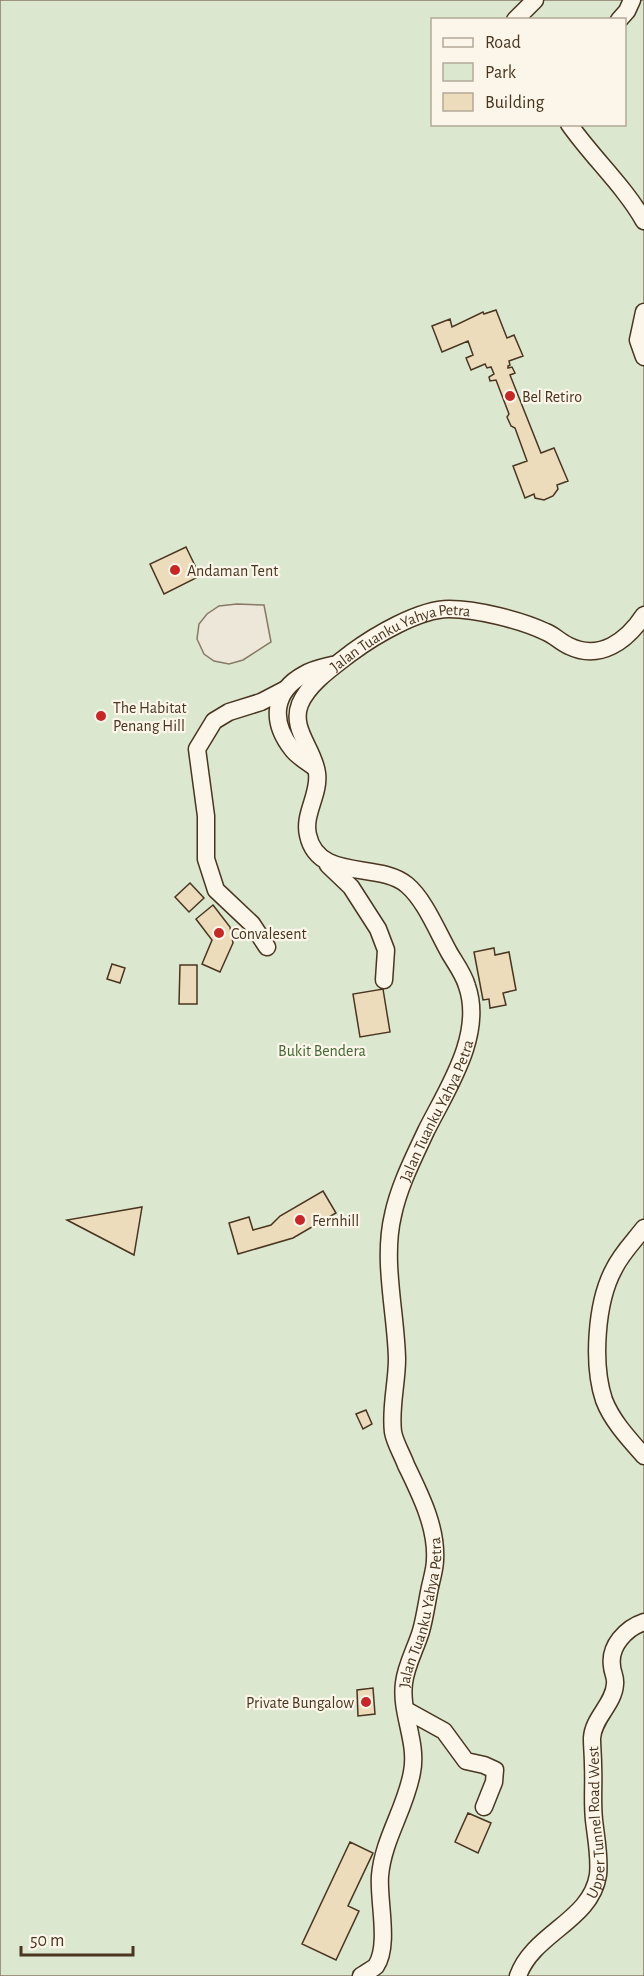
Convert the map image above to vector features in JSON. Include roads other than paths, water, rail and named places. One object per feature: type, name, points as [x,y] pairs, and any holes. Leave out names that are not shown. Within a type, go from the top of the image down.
[{"type":"street","points":[[517,18],[535,0]]},
{"type":"street","points":[[621,18],[632,0]]},
{"type":"street","points":[[570,126],[586,148],[622,189],[644,221]]},
{"type":"street","points":[[644,312],[638,340],[644,357]]},
{"type":"street","name":"Jalan Tuanku Yahya Petra","points":[[317,770],[300,733],[297,718],[300,704],[314,684],[366,642],[435,610],[452,609],[490,614],[546,632],[572,648],[587,651],[606,650],[635,629],[644,615]]},
{"type":"street","points":[[267,947],[252,924],[216,890],[206,859],[206,816],[197,749],[214,721],[229,712],[254,705],[284,690],[306,673],[338,663]]},
{"type":"street","points":[[284,690],[277,707],[279,727],[292,750],[317,770],[317,783],[307,826],[308,837],[332,870],[351,887],[378,929],[386,950],[384,980]]},
{"type":"street","name":"Jalan Tuanku Yahya Petra","points":[[323,859],[335,866],[390,876],[405,883],[418,897],[464,980],[471,1005],[471,1021],[459,1068],[425,1132],[410,1167],[394,1209],[388,1237],[397,1354],[392,1412],[393,1437],[416,1484],[430,1522],[435,1558],[422,1630],[404,1683],[413,1766],[408,1790],[387,1842],[380,1875],[382,1947],[375,1967],[361,1976]]},
{"type":"street","points":[[644,1228],[614,1269],[599,1310],[598,1338],[598,1378],[604,1401],[615,1421],[644,1456]]},
{"type":"street","name":"Upper Tunnel Road West","points":[[518,1976],[521,1966],[534,1949],[584,1907],[595,1890],[598,1854],[592,1792],[592,1736],[595,1725],[608,1706],[615,1684],[611,1652],[625,1634],[644,1622]]},
{"type":"street","points":[[406,1710],[444,1731],[466,1761],[495,1770],[494,1782],[484,1807]]},
{"type":"place","name":"Bel Retiro","points":[[510,396]]},
{"type":"place","name":"Andaman Tent","points":[[175,570]]},
{"type":"place","name":"The Habitat Penang Hill","points":[[101,716]]},
{"type":"place","name":"Convalesent","points":[[219,933]]},
{"type":"place","name":"Fernhill","points":[[300,1220]]},
{"type":"place","name":"Private Bungalow","points":[[366,1702]]},
{"type":"park label","name":"Bukit Bendera","points":[[322,1050]]}]
